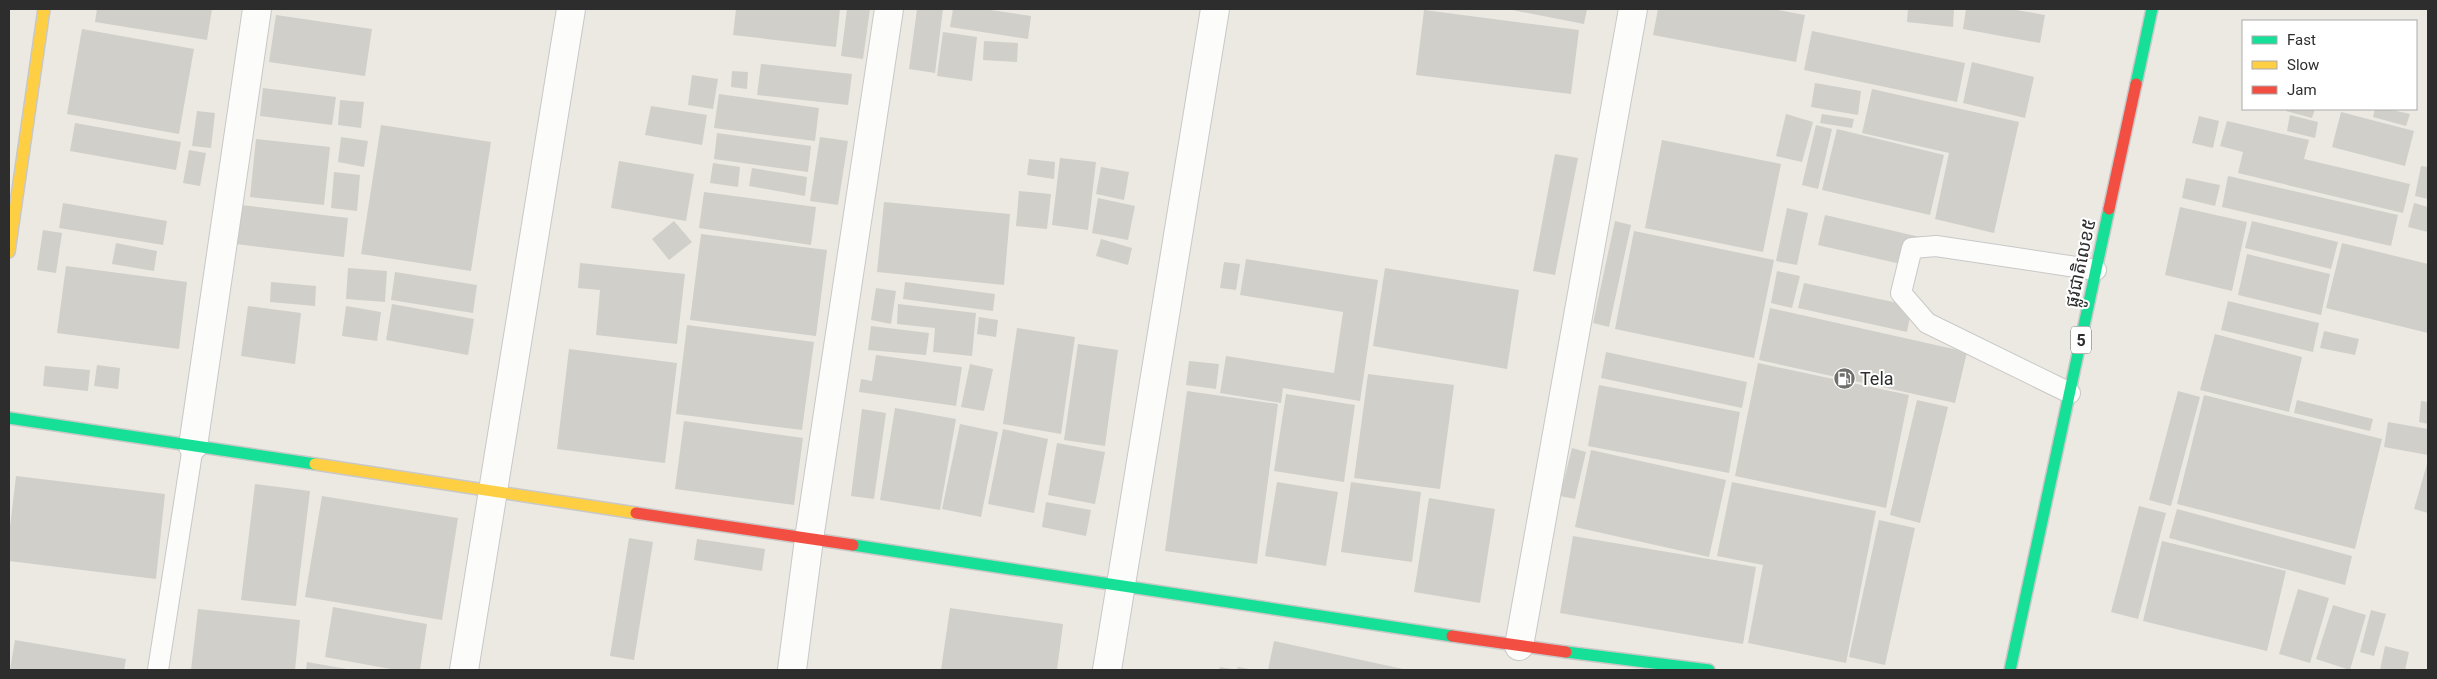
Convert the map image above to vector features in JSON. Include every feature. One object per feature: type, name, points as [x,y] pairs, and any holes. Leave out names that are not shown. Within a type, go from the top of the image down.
[{"type":"main road","points":[[9,252],[44,9]]},
{"type":"main road","name":"ផ្លូវជាតិលេខ៥","points":[[2010,670],[2152,9]]},
{"type":"main road","points":[[9,418],[1519,646],[1709,670]]},
{"type":"street","points":[[193,446],[257,9]]},
{"type":"street","points":[[464,670],[495,492],[571,9]]},
{"type":"street","points":[[792,670],[809,539],[889,9]]},
{"type":"street","points":[[1107,670],[1215,9]]},
{"type":"street","points":[[1519,646],[1633,9]]},
{"type":"lane","points":[[2070,393],[1927,323],[1901,293],[1906,269],[1912,248],[1936,246],[2096,270]]},
{"type":"lane","points":[[158,670],[193,446]]},
{"type":"building","points":[[97,9],[212,9],[207,40],[95,22]]},
{"type":"building","points":[[736,9],[840,9],[836,47],[733,35]]},
{"type":"building","points":[[847,9],[870,9],[863,59],[841,56]]},
{"type":"building","points":[[917,9],[943,9],[935,73],[909,69]]},
{"type":"building","points":[[953,9],[984,9],[1031,16],[1028,39],[950,27]]},
{"type":"building","points":[[1507,9],[1587,9],[1584,24]]},
{"type":"building","points":[[1658,9],[1772,9],[1805,15],[1796,62],[1653,35]]},
{"type":"building","points":[[1908,9],[1954,9],[1953,27],[1907,22]]},
{"type":"building","points":[[1966,9],[2010,9],[2045,15],[2040,43],[1963,29]]},
{"type":"building","points":[[1424,10],[1579,30],[1571,94],[1416,75]]},
{"type":"building","points":[[276,15],[372,29],[365,76],[269,62]]},
{"type":"building","points":[[82,29],[194,49],[179,134],[67,114]]},
{"type":"building","points":[[1812,31],[1965,63],[1957,102],[1804,70]]},
{"type":"building","points":[[943,32],[977,37],[972,81],[937,76]]},
{"type":"building","points":[[984,41],[1018,43],[1017,62],[983,60]]},
{"type":"building","points":[[1972,62],[2034,77],[2025,118],[1963,103]]},
{"type":"building","points":[[761,64],[852,74],[848,105],[757,95]]},
{"type":"building","points":[[732,71],[748,72],[747,89],[731,87]]},
{"type":"building","points":[[692,75],[718,79],[713,109],[688,105]]},
{"type":"building","points":[[1815,83],[1861,91],[1858,115],[1811,107]]},
{"type":"building","points":[[263,88],[336,97],[332,125],[260,116]]},
{"type":"building","points":[[1872,89],[2019,122],[1994,233],[1935,219],[1949,153],[1862,133]]},
{"type":"building","points":[[719,94],[819,108],[815,141],[714,128]]},
{"type":"building","points":[[340,100],[364,102],[361,128],[338,125]]},
{"type":"building","points":[[651,106],[707,115],[702,145],[645,135]]},
{"type":"building","points":[[2286,110],[2315,110],[2312,118]]},
{"type":"building","points":[[2375,110],[2392,110],[2410,114],[2406,126],[2373,117]]},
{"type":"building","points":[[197,111],[215,113],[211,148],[192,146]]},
{"type":"building","points":[[2341,112],[2414,131],[2405,166],[2332,147]]},
{"type":"building","points":[[1786,114],[1813,122],[1802,162],[1776,156]]},
{"type":"building","points":[[1822,114],[1854,119],[1852,128],[1820,123]]},
{"type":"building","points":[[2290,115],[2318,122],[2315,138],[2287,131]]},
{"type":"building","points":[[2199,116],[2219,121],[2213,148],[2192,143]]},
{"type":"building","points":[[2227,121],[2309,140],[2304,159],[2410,184],[2403,213],[2238,173],[2243,152],[2220,146]]},
{"type":"building","points":[[75,123],[181,142],[176,170],[70,151]]},
{"type":"building","points":[[381,125],[491,142],[471,271],[361,254]]},
{"type":"building","points":[[1816,125],[1832,129],[1818,189],[1802,185]]},
{"type":"building","points":[[1837,129],[1944,155],[1930,215],[1822,190]]},
{"type":"building","points":[[717,133],[811,146],[808,172],[714,159]]},
{"type":"building","points":[[341,137],[368,141],[364,167],[338,162]]},
{"type":"building","points":[[820,137],[848,141],[838,205],[810,201]]},
{"type":"building","points":[[256,139],[330,147],[324,205],[250,197]]},
{"type":"building","points":[[1662,140],[1781,164],[1763,252],[1645,228]]},
{"type":"building","points":[[189,150],[206,153],[200,186],[183,183]]},
{"type":"building","points":[[1555,154],[1578,158],[1555,275],[1533,271]]},
{"type":"building","points":[[1060,158],[1096,162],[1088,230],[1052,225]]},
{"type":"building","points":[[1029,159],[1055,162],[1054,179],[1027,175]]},
{"type":"building","points":[[619,161],[694,174],[686,221],[611,208]]},
{"type":"building","points":[[713,163],[740,167],[738,187],[710,183]]},
{"type":"building","points":[[2421,166],[2428,167],[2428,199],[2415,196]]},
{"type":"building","points":[[1101,167],[1129,172],[1124,200],[1096,194]]},
{"type":"building","points":[[752,168],[807,177],[805,196],[749,186]]},
{"type":"building","points":[[334,172],[360,175],[357,211],[331,208]]},
{"type":"building","points":[[2228,176],[2398,215],[2391,246],[2222,207]]},
{"type":"building","points":[[2186,178],[2220,185],[2215,206],[2182,198]]},
{"type":"building","points":[[1019,191],[1051,194],[1047,229],[1016,226]]},
{"type":"building","points":[[704,192],[816,207],[811,245],[699,228]]},
{"type":"building","points":[[1098,198],[1135,206],[1128,240],[1092,233]]},
{"type":"building","points":[[884,202],[1010,214],[1004,285],[877,272]]},
{"type":"building","points":[[63,203],[167,221],[163,245],[59,228]]},
{"type":"building","points":[[2414,203],[2428,207],[2428,232],[2408,227]]},
{"type":"building","points":[[241,205],[348,218],[344,257],[236,244]]},
{"type":"building","points":[[2180,207],[2247,222],[2232,291],[2165,275]]},
{"type":"building","points":[[1787,208],[1808,213],[1797,265],[1776,261]]},
{"type":"building","points":[[1825,215],[1920,237],[1914,267],[1818,245]]},
{"type":"building","points":[[674,221],[692,242],[669,260],[652,239]]},
{"type":"building","points":[[1615,221],[1631,225],[1609,327],[1593,323]]},
{"type":"building","points":[[2252,221],[2338,242],[2331,269],[2245,248]]},
{"type":"building","points":[[43,230],[62,233],[56,273],[37,270]]},
{"type":"building","points":[[1634,231],[1774,260],[1754,358],[1615,329]]},
{"type":"building","points":[[701,234],[827,250],[816,336],[690,320]]},
{"type":"building","points":[[1101,239],[1132,248],[1128,265],[1096,256]]},
{"type":"building","points":[[116,243],[157,251],[154,271],[112,264]]},
{"type":"building","points":[[2342,243],[2428,264],[2428,333],[2326,308]]},
{"type":"building","points":[[2247,254],[2330,274],[2321,315],[2238,295]]},
{"type":"building","points":[[1246,259],[1378,280],[1360,401],[1283,388],[1281,403],[1220,393],[1226,356],[1334,373],[1343,312],[1240,295]]},
{"type":"building","points":[[1224,262],[1240,264],[1236,290],[1220,288]]},
{"type":"building","points":[[580,263],[685,274],[677,344],[596,335],[600,290],[578,288]]},
{"type":"building","points":[[66,266],[187,282],[179,349],[57,333]]},
{"type":"building","points":[[348,268],[387,271],[385,302],[346,299]]},
{"type":"building","points":[[1385,268],[1519,290],[1507,369],[1373,346]]},
{"type":"building","points":[[1777,271],[1800,276],[1792,308],[1771,303]]},
{"type":"building","points":[[395,272],[477,285],[473,313],[391,300]]},
{"type":"building","points":[[271,282],[316,286],[315,306],[270,302]]},
{"type":"building","points":[[905,282],[995,294],[993,311],[903,299]]},
{"type":"building","points":[[1804,283],[1912,306],[1907,332],[1798,308]]},
{"type":"building","points":[[876,288],[896,291],[891,324],[871,320]]},
{"type":"building","points":[[2228,301],[2319,323],[2313,352],[2221,330]]},
{"type":"building","points":[[392,304],[474,319],[468,355],[386,340]]},
{"type":"building","points":[[898,304],[976,313],[972,356],[933,352],[935,328],[897,324]]},
{"type":"building","points":[[248,306],[301,313],[295,364],[241,356]]},
{"type":"building","points":[[346,306],[381,312],[377,341],[342,336]]},
{"type":"building","points":[[1770,308],[1967,352],[1955,403],[1759,360]]},
{"type":"building","points":[[979,317],[998,320],[996,337],[977,334]]},
{"type":"building","points":[[687,325],[814,342],[802,430],[676,414]]},
{"type":"building","points":[[871,326],[929,333],[926,355],[868,350]]},
{"type":"building","points":[[1017,328],[1075,337],[1061,434],[1003,424]]},
{"type":"building","points":[[2324,331],[2359,339],[2355,355],[2320,348]]},
{"type":"building","points":[[2215,334],[2302,357],[2289,412],[2200,390]]},
{"type":"building","points":[[1078,344],[1118,350],[1105,446],[1064,440]]},
{"type":"building","points":[[569,349],[677,363],[665,463],[557,449]]},
{"type":"building","points":[[1606,352],[1747,382],[1742,408],[1601,378]]},
{"type":"building","points":[[876,355],[962,367],[956,406],[859,392],[861,379],[872,381]]},
{"type":"building","points":[[1189,361],[1219,364],[1216,389],[1186,385]]},
{"type":"building","points":[[1758,363],[1909,395],[1886,508],[1735,476]]},
{"type":"building","points":[[970,364],[993,369],[984,411],[961,407]]},
{"type":"building","points":[[97,365],[120,368],[118,389],[94,386]]},
{"type":"building","points":[[45,366],[90,370],[88,391],[43,386]]},
{"type":"building","points":[[1368,374],[1454,385],[1440,489],[1354,478]]},
{"type":"building","points":[[1599,385],[1740,412],[1729,473],[1588,446]]},
{"type":"building","points":[[1187,391],[1278,404],[1257,564],[1165,551]]},
{"type":"building","points":[[2178,391],[2200,397],[2171,506],[2149,500]]},
{"type":"building","points":[[1286,394],[1355,405],[1344,482],[1274,471]]},
{"type":"building","points":[[2204,395],[2382,439],[2355,549],[2177,504]]},
{"type":"building","points":[[1917,400],[1948,407],[1920,523],[1890,515]]},
{"type":"building","points":[[2297,400],[2373,419],[2370,431],[2294,413]]},
{"type":"building","points":[[2421,401],[2428,402],[2428,424],[2419,422]]},
{"type":"building","points":[[895,408],[956,419],[940,510],[880,500]]},
{"type":"building","points":[[862,409],[886,413],[874,499],[851,496]]},
{"type":"building","points":[[684,421],[803,438],[794,505],[675,489]]},
{"type":"building","points":[[2388,422],[2428,429],[2428,455],[2384,447]]},
{"type":"building","points":[[960,424],[998,432],[981,517],[942,509]]},
{"type":"building","points":[[1003,429],[1048,439],[1034,513],[988,504]]},
{"type":"building","points":[[1057,443],[1105,452],[1095,504],[1048,495]]},
{"type":"building","points":[[1572,448],[1586,452],[1575,499],[1560,496]]},
{"type":"building","points":[[1591,450],[1726,480],[1709,557],[1575,527]]},
{"type":"building","points":[[2428,464],[2428,513],[2414,509]]},
{"type":"building","points":[[16,476],[165,494],[156,579],[9,561],[9,536]]},
{"type":"building","points":[[1277,482],[1338,492],[1326,566],[1265,556]]},
{"type":"building","points":[[1351,482],[1421,492],[1412,562],[1341,552]]},
{"type":"building","points":[[1732,482],[1876,511],[1846,663],[1748,643],[1763,565],[1717,556]]},
{"type":"building","points":[[255,484],[310,491],[296,606],[241,600]]},
{"type":"building","points":[[322,496],[458,518],[442,620],[305,597]]},
{"type":"building","points":[[1429,498],[1495,509],[1480,603],[1414,592]]},
{"type":"building","points":[[1046,502],[1091,510],[1086,536],[1042,527]]},
{"type":"building","points":[[2139,506],[2166,513],[2138,619],[2111,612]]},
{"type":"building","points":[[2177,509],[2352,556],[2345,585],[2169,538]]},
{"type":"building","points":[[1879,520],[1915,528],[1885,665],[1849,657]]},
{"type":"building","points":[[1573,536],[1756,567],[1743,644],[1560,613]]},
{"type":"building","points":[[629,538],[653,542],[634,660],[610,656]]},
{"type":"building","points":[[697,539],[765,549],[762,571],[694,560]]},
{"type":"building","points":[[2162,541],[2286,571],[2267,651],[2143,621]]},
{"type":"building","points":[[2298,589],[2329,598],[2310,663],[2279,654]]},
{"type":"building","points":[[2333,605],[2366,615],[2350,670],[2316,659]]},
{"type":"building","points":[[333,607],[427,624],[420,670],[396,670],[325,657]]},
{"type":"building","points":[[950,608],[1063,624],[1057,670],[941,670]]},
{"type":"building","points":[[198,609],[300,620],[295,670],[191,670]]},
{"type":"building","points":[[2371,610],[2386,614],[2374,656],[2360,652]]},
{"type":"building","points":[[15,640],[126,659],[124,670],[10,670]]},
{"type":"building","points":[[1274,641],[1403,669],[1403,670],[1268,670]]},
{"type":"building","points":[[2385,646],[2409,652],[2405,670],[2380,670]]},
{"type":"building","points":[[307,662],[347,669],[347,670],[306,670]]},
{"type":"building","points":[[1220,667],[1232,669],[1232,670],[1219,670]]},
{"type":"building","points":[[1238,667],[1249,669],[1249,670],[1237,670]]},
{"type":"traffic: fast","points":[[2136,84],[2152,9]]},
{"type":"traffic: fast","points":[[2010,670],[2109,209]]},
{"type":"traffic: fast","points":[[9,418],[315,464]]},
{"type":"traffic: fast","points":[[853,545],[1452,636]]},
{"type":"traffic: fast","points":[[1566,652],[1709,670]]},
{"type":"traffic: slow","points":[[9,252],[44,9]]},
{"type":"traffic: slow","points":[[315,464],[636,513]]},
{"type":"traffic: jam","points":[[2109,209],[2136,84]]},
{"type":"traffic: jam","points":[[636,513],[853,545]]},
{"type":"traffic: jam","points":[[1452,636],[1566,652]]},
{"type":"place","name":"Tela","points":[[1844,378]]}]
